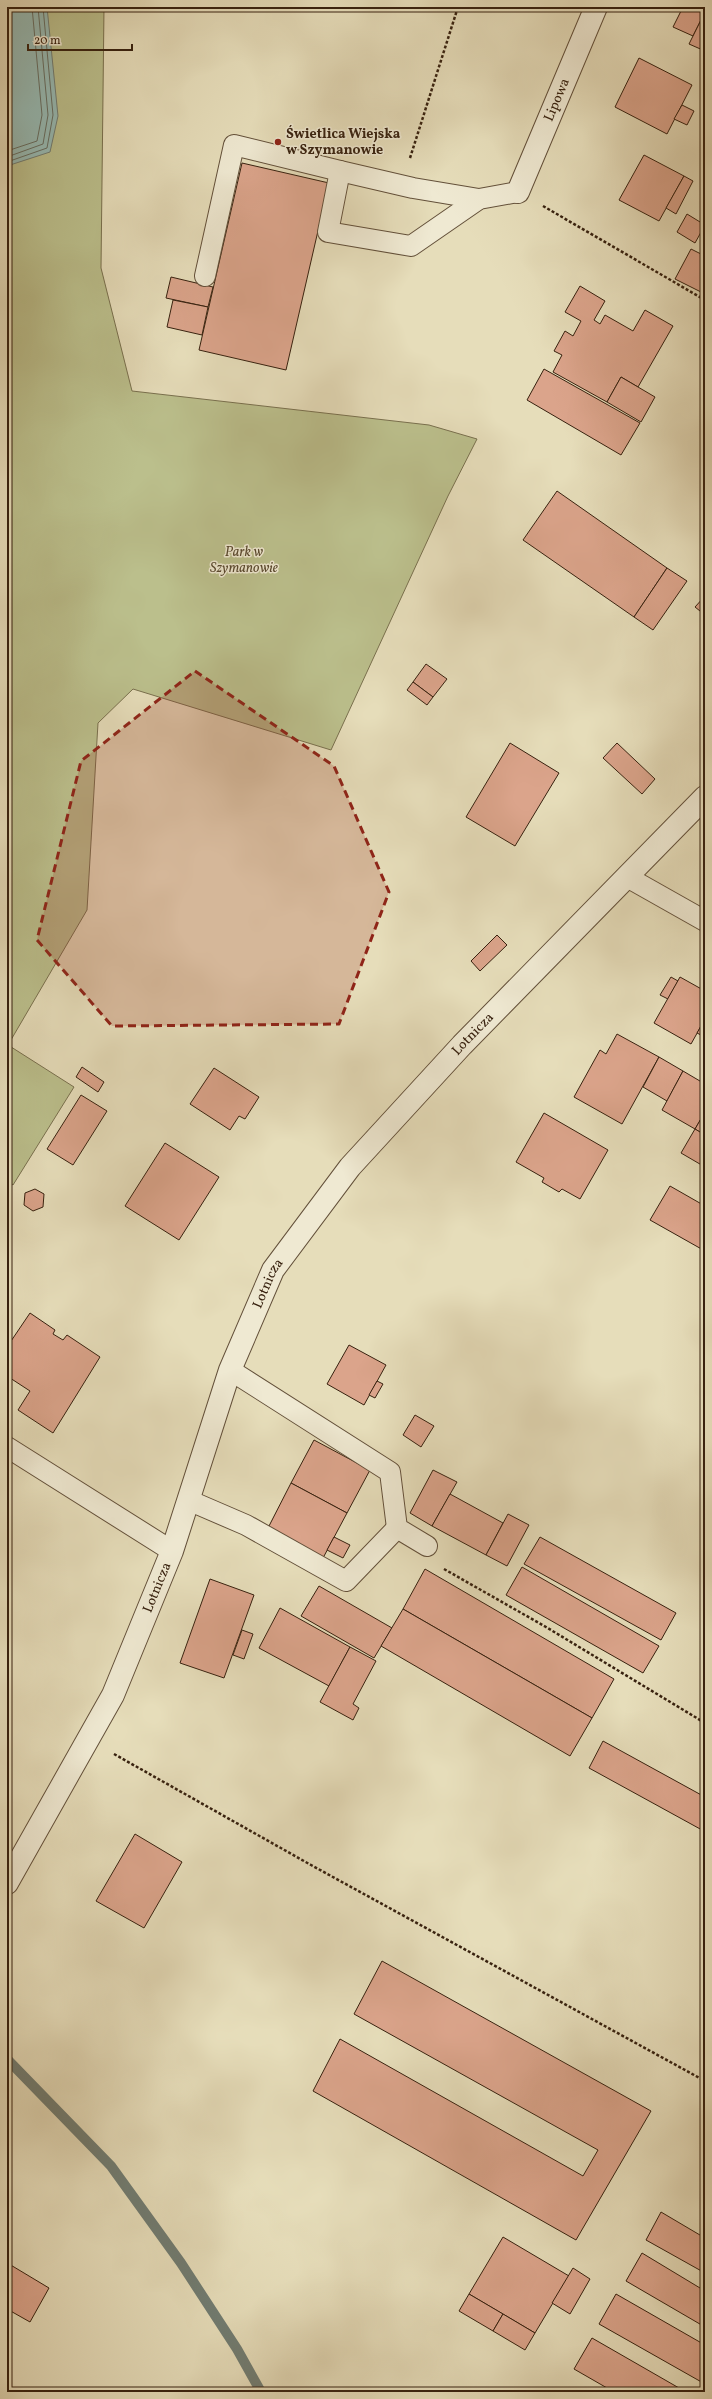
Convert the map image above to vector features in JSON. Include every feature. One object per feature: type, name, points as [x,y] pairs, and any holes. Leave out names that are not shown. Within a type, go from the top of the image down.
[{"type":"street","name":"Lipowa","points":[[518,192],[596,7]]},
{"type":"street","name":"Lotnicza","points":[[7,1883],[113,1695],[172,1551],[230,1370],[273,1270],[350,1167],[462,1045],[705,797]]},
{"type":"lane","points":[[205,276],[234,145],[401,186],[479,198],[518,192]]},
{"type":"lane","points":[[340,172],[328,232],[411,246],[479,198]]},
{"type":"lane","points":[[627,877],[705,922]]},
{"type":"lane","points":[[230,1370],[390,1472],[397,1528]]},
{"type":"lane","points":[[7,1447],[172,1551]]},
{"type":"lane","points":[[188,1500],[246,1525],[346,1581],[397,1528]]},
{"type":"lane","points":[[397,1528],[427,1546]]},
{"type":"path","points":[[401,186],[458,7]]},
{"type":"path","points":[[518,192],[705,300]]},
{"type":"path","points":[[427,1546],[444,1570],[546,1627],[705,1723]]},
{"type":"path","points":[[89,1740],[311,1865],[705,2081]]},
{"type":"highlighted area","points":[[195,671],[334,766],[389,892],[339,1024],[112,1026],[37,940],[81,761]]},
{"type":"green space","name":"Park w Szymanowie","points":[[7,7],[104,7],[101,268],[132,391],[429,425],[477,439],[448,496],[331,750],[133,689],[98,723],[87,910],[8,1045],[74,1087],[13,1185],[7,1181]]},
{"type":"water","points":[[7,7],[47,7],[58,116],[50,152],[7,166]]},
{"type":"building","points":[[683,7],[695,7],[705,12],[693,36],[673,27]]},
{"type":"building","points":[[705,12],[705,51],[689,44]]},
{"type":"building","points":[[639,58],[692,85],[667,134],[615,107]]},
{"type":"building","points":[[682,105],[694,111],[687,125],[674,119]]},
{"type":"building","points":[[644,155],[684,176],[659,221],[619,200]]},
{"type":"building","points":[[242,163],[329,183],[286,370],[199,350]]},
{"type":"building","points":[[684,176],[693,181],[676,214],[666,208]]},
{"type":"building","points":[[687,214],[705,225],[695,243],[677,232]]},
{"type":"building","points":[[691,249],[705,256],[705,294],[675,279]]},
{"type":"building","points":[[171,277],[213,287],[208,307],[166,298]]},
{"type":"building","points":[[580,286],[605,301],[594,320],[600,324],[605,315],[633,331],[645,310],[673,326],[638,387],[621,377],[607,402],[553,372],[562,355],[554,351],[565,331],[573,336],[581,321],[565,312]]},
{"type":"building","points":[[173,300],[208,307],[202,335],[167,327]]},
{"type":"building","points":[[544,369],[640,423],[621,455],[527,400]]},
{"type":"building","points":[[621,377],[655,397],[641,422],[607,402]]},
{"type":"building","points":[[557,491],[667,568],[634,617],[523,540]]},
{"type":"building","points":[[667,568],[687,581],[653,630],[634,617]]},
{"type":"building","points":[[705,596],[705,615],[695,607]]},
{"type":"building","points":[[426,664],[447,679],[433,697],[413,682]]},
{"type":"building","points":[[413,682],[433,697],[427,705],[407,690]]},
{"type":"building","points":[[510,743],[559,773],[515,846],[466,817]]},
{"type":"building","points":[[617,743],[655,779],[642,794],[603,758]]},
{"type":"building","points":[[497,935],[507,945],[480,971],[471,961]]},
{"type":"building","points":[[671,977],[678,981],[668,999],[660,995]]},
{"type":"building","points":[[680,977],[705,991],[705,1019],[691,1044],[654,1023]]},
{"type":"building","points":[[705,1019],[705,1037],[697,1033]]},
{"type":"building","points":[[617,1034],[659,1057],[622,1124],[574,1097],[600,1050],[606,1054]]},
{"type":"building","points":[[659,1057],[683,1071],[667,1101],[643,1087]]},
{"type":"building","points":[[82,1067],[104,1082],[98,1092],[76,1077]]},
{"type":"building","points":[[214,1068],[259,1097],[245,1119],[239,1116],[230,1130],[190,1104]]},
{"type":"building","points":[[683,1071],[705,1084],[705,1112],[695,1129],[662,1110]]},
{"type":"building","points":[[81,1095],[107,1111],[73,1165],[47,1149]]},
{"type":"building","points":[[705,1112],[705,1135],[695,1129]]},
{"type":"building","points":[[544,1113],[608,1150],[580,1199],[562,1189],[559,1192],[542,1182],[544,1178],[516,1162]]},
{"type":"building","points":[[695,1129],[705,1135],[705,1167],[681,1153]]},
{"type":"building","points":[[165,1143],[219,1177],[179,1240],[125,1206]]},
{"type":"building","points":[[670,1186],[705,1206],[705,1251],[650,1220]]},
{"type":"building","points":[[35,1189],[44,1194],[43,1207],[33,1211],[24,1205],[25,1193]]},
{"type":"building","points":[[30,1313],[55,1330],[53,1334],[63,1340],[67,1335],[100,1357],[53,1433],[18,1410],[30,1391],[7,1376],[7,1347]]},
{"type":"building","points":[[349,1345],[386,1365],[364,1405],[327,1384]]},
{"type":"building","points":[[377,1381],[383,1384],[375,1398],[369,1395]]},
{"type":"building","points":[[415,1415],[434,1426],[421,1447],[403,1435]]},
{"type":"building","points":[[314,1440],[370,1470],[347,1513],[291,1483]]},
{"type":"building","points":[[433,1470],[457,1482],[432,1526],[410,1513]]},
{"type":"building","points":[[291,1483],[347,1513],[323,1558],[268,1528]]},
{"type":"building","points":[[450,1494],[503,1523],[486,1555],[432,1526]]},
{"type":"building","points":[[508,1514],[529,1525],[507,1566],[486,1555]]},
{"type":"building","points":[[334,1537],[350,1545],[343,1558],[327,1550]]},
{"type":"building","points":[[540,1537],[676,1613],[661,1640],[524,1564]]},
{"type":"building","points":[[522,1567],[659,1646],[643,1673],[506,1595]]},
{"type":"building","points":[[425,1569],[614,1679],[592,1718],[403,1609]]},
{"type":"building","points":[[210,1579],[254,1595],[224,1678],[180,1663]]},
{"type":"building","points":[[319,1586],[392,1628],[374,1658],[301,1616]]},
{"type":"building","points":[[280,1608],[350,1647],[329,1686],[259,1648]]},
{"type":"building","points":[[403,1609],[592,1718],[570,1756],[381,1646]]},
{"type":"building","points":[[242,1630],[253,1634],[244,1659],[233,1655]]},
{"type":"building","points":[[350,1647],[376,1661],[353,1704],[359,1708],[353,1720],[320,1702]]},
{"type":"building","points":[[603,1741],[705,1797],[705,1824],[702,1830],[589,1768]]},
{"type":"building","points":[[135,1834],[182,1862],[144,1928],[96,1901]]},
{"type":"building","points":[[382,1961],[651,2111],[576,2240],[313,2091],[340,2039],[583,2176],[598,2150],[354,2014]]},
{"type":"building","points":[[661,2212],[705,2238],[705,2273],[646,2240]]},
{"type":"building","points":[[503,2237],[569,2276],[535,2333],[469,2294]]},
{"type":"building","points":[[642,2253],[705,2291],[705,2327],[626,2281]]},
{"type":"building","points":[[9,2264],[49,2288],[30,2322],[7,2309],[7,2268]]},
{"type":"building","points":[[573,2268],[590,2279],[570,2314],[552,2303]]},
{"type":"building","points":[[469,2294],[503,2314],[493,2331],[459,2311]]},
{"type":"building","points":[[616,2294],[705,2345],[705,2384],[599,2324]]},
{"type":"building","points":[[503,2314],[535,2333],[525,2350],[493,2331]]},
{"type":"building","points":[[592,2338],[686,2392],[614,2392],[574,2369]]},
{"type":"waterway","points":[[7,2059],[111,2166],[181,2263],[237,2349],[261,2392]]},
{"type":"place","name":"Świetlica Wiejska w Szymanowie","points":[[278,142]]}]
